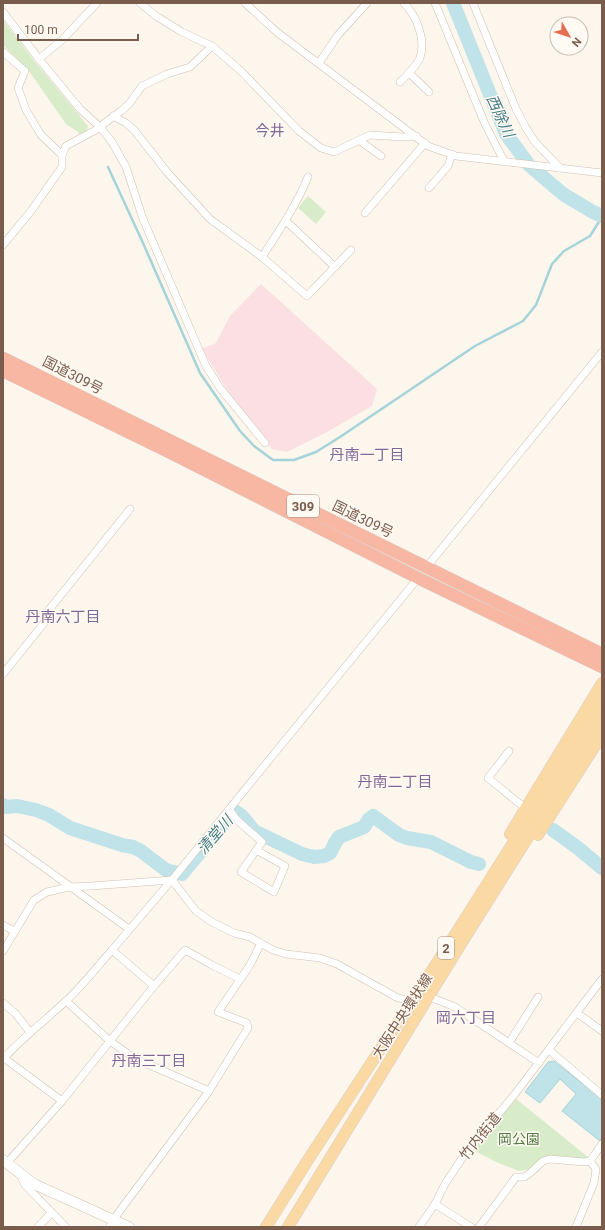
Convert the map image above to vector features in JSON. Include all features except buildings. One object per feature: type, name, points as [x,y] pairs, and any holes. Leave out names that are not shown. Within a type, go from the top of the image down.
[{"type":"highway","name":"国道309号","points":[[3,358],[602,654]]},
{"type":"highway","name":"国道309号","points":[[3,371],[171,453],[418,578],[602,667]]},
{"type":"main road","points":[[374,1058],[405,1000],[602,684]]},
{"type":"main road","name":"大阪中央環状線","points":[[288,1227],[413,1023],[602,702]]},
{"type":"main road","name":"大阪中央環状線","points":[[266,1227],[451,941],[602,720]]},
{"type":"main road","points":[[413,1023],[435,999],[602,735]]},
{"type":"street","points":[[39,59],[62,40],[97,3]]},
{"type":"street","points":[[140,3],[156,16],[182,32],[212,46],[241,71],[299,132],[321,148],[334,152],[370,135],[402,137],[416,136]]},
{"type":"street","points":[[245,3],[278,33],[425,143],[456,156],[602,173]]},
{"type":"street","points":[[319,63],[338,35],[367,3]]},
{"type":"street","points":[[400,82],[420,58],[423,42],[414,17],[404,3]]},
{"type":"street","points":[[434,3],[485,124],[506,162]]},
{"type":"street","points":[[473,3],[516,109],[526,128],[536,142],[560,168]]},
{"type":"street","points":[[3,12],[80,109],[100,126],[112,142],[126,167],[143,219],[206,366],[220,388],[265,443]]},
{"type":"street","points":[[3,245],[62,167],[62,155],[66,146],[94,131],[129,104],[142,86],[167,74],[190,67],[212,46]]},
{"type":"street","points":[[3,52],[25,71],[18,88],[26,110],[41,135],[62,155]]},
{"type":"street","points":[[409,73],[429,92]]},
{"type":"street","points":[[113,116],[126,123],[134,130],[168,172],[210,219],[262,257],[307,296],[351,250]]},
{"type":"street","points":[[360,141],[381,156]]},
{"type":"street","points":[[365,213],[425,143]]},
{"type":"street","points":[[429,188],[448,166],[452,154]]},
{"type":"street","points":[[262,257],[286,221],[302,193],[308,177]]},
{"type":"street","points":[[286,221],[335,267]]},
{"type":"street","points":[[62,1101],[4,1055],[82,986],[230,811],[602,352]]},
{"type":"street","points":[[3,674],[44,623],[48,611],[130,509]]},
{"type":"street","points":[[509,751],[488,778],[525,808]]},
{"type":"street","points":[[230,811],[237,820],[262,842],[256,850],[241,872],[274,892],[285,866],[256,850]]},
{"type":"street","points":[[3,838],[129,929]]},
{"type":"street","points":[[3,950],[34,900],[47,892],[69,887],[90,886],[176,875]]},
{"type":"street","points":[[176,875],[196,911],[212,922],[234,933],[250,937],[273,950],[286,954],[320,958],[337,964],[396,997],[405,1000]]},
{"type":"street","points":[[3,925],[14,931]]},
{"type":"street","points":[[111,1223],[209,1091],[248,1028],[247,1023],[218,1012],[250,965],[262,943]]},
{"type":"street","points":[[112,950],[154,986]]},
{"type":"street","points":[[129,1227],[111,1223],[34,1184],[5,1162],[62,1101],[154,986],[185,950],[240,979]]},
{"type":"street","points":[[602,979],[577,1012],[602,1031]]},
{"type":"street","points":[[509,1043],[538,997]]},
{"type":"street","points":[[435,999],[455,1007],[539,1063]]},
{"type":"street","points":[[66,1001],[110,1041],[134,1058],[209,1091]]},
{"type":"street","points":[[3,1003],[15,1013],[30,1032]]},
{"type":"street","name":"竹内街道","points":[[419,1227],[435,1204],[445,1184],[465,1154],[539,1063],[577,1012]]},
{"type":"street","points":[[549,1050],[602,1095]]},
{"type":"street","points":[[479,1227],[516,1178],[524,1177],[543,1161],[550,1159],[584,1162],[590,1161],[602,1144]]},
{"type":"street","points":[[576,1227],[594,1183],[596,1169],[590,1161]]},
{"type":"street","points":[[21,1175],[25,1185],[66,1227]]},
{"type":"street","points":[[435,1204],[471,1227]]},
{"type":"street","points":[[38,1227],[51,1213]]},
{"type":"shaded area","points":[[261,284],[377,389],[372,406],[325,433],[287,452],[272,449],[227,390],[202,349],[216,343],[230,316]]},
{"type":"green space","points":[[3,20],[88,126],[87,131],[80,135],[66,124],[29,71],[3,45]]},
{"type":"green space","points":[[308,196],[326,212],[316,224],[298,208]]},
{"type":"green space","name":"岡公園","points":[[515,1098],[588,1157],[588,1159],[562,1156],[550,1157],[531,1169],[519,1171],[494,1161],[473,1150]]},
{"type":"water","points":[[554,1061],[602,1099],[602,1137],[600,1141],[562,1111],[576,1094],[560,1079],[540,1103],[525,1092],[548,1062]]},
{"type":"waterway","name":"西除川","points":[[453,3],[506,134],[529,165],[563,194],[602,216]]},
{"type":"waterway","points":[[108,167],[200,373],[240,431],[254,446],[273,460],[294,460],[316,452],[475,346],[523,321],[536,305],[552,264],[564,251],[590,236],[602,217]]},
{"type":"waterway","name":"清堂川","points":[[3,805],[6,807],[17,806],[36,810],[49,815],[70,828],[122,845],[133,847],[141,851],[166,870],[182,874],[225,822],[236,812],[242,816],[254,831],[302,854],[314,857],[324,856],[330,853],[339,837],[364,827],[373,816],[399,835],[407,838],[431,842],[471,862],[479,864]]},
{"type":"waterway","name":"清堂川","points":[[553,830],[602,868]]},
{"type":"district","name":"今井","points":[[270,131]]},
{"type":"district","name":"丹南一丁目","points":[[367,455]]},
{"type":"district","name":"丹南六丁目","points":[[63,617]]},
{"type":"district","name":"丹南二丁目","points":[[395,782]]},
{"type":"district","name":"岡六丁目","points":[[466,1018]]},
{"type":"district","name":"丹南三丁目","points":[[149,1061]]}]
